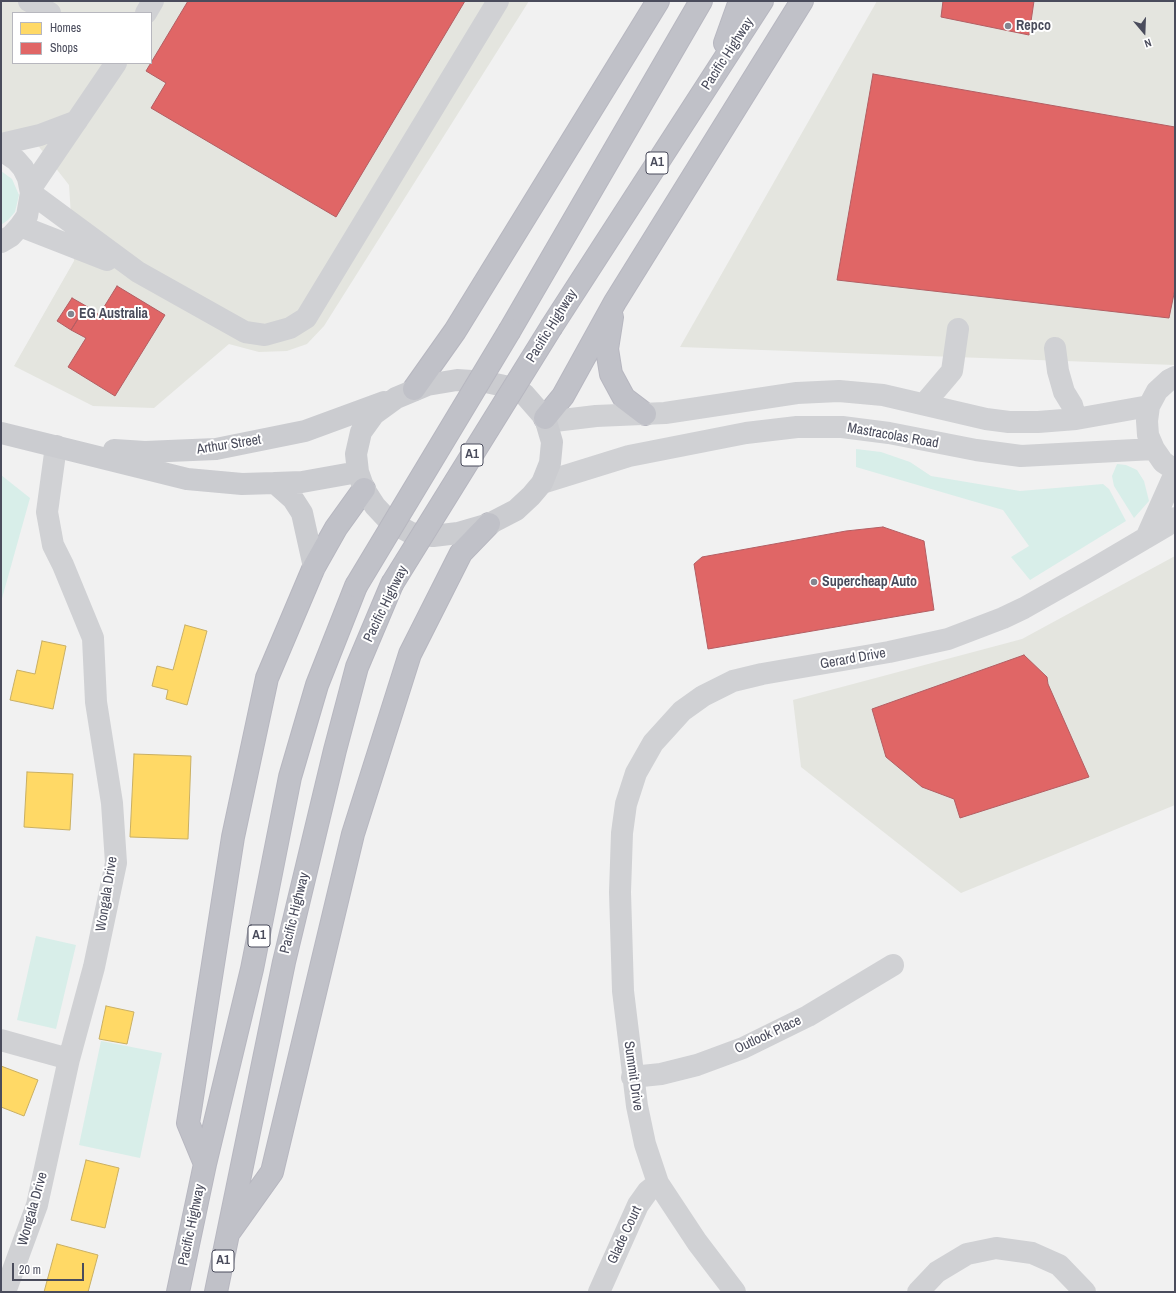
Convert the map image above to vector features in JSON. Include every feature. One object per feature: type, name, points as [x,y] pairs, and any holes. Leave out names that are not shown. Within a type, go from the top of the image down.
[{"type":"highway","points":[[405,394],[455,331],[658,1]]},
{"type":"highway","name":"Pacific Highway","points":[[178,1292],[205,1164],[252,969],[290,777],[317,685],[356,586],[510,330],[701,1]]},
{"type":"highway","points":[[710,82],[740,1]]},
{"type":"highway","name":"Pacific Highway","points":[[216,1292],[230,1231],[284,962],[333,757],[357,667],[392,584],[552,326],[762,1]]},
{"type":"highway","points":[[546,420],[563,396],[615,302],[802,1]]},
{"type":"highway","points":[[615,302],[607,349],[611,374],[624,398],[645,414]]},
{"type":"highway","points":[[205,1164],[188,1123],[233,837],[266,678],[314,567],[361,481]]},
{"type":"highway","points":[[230,1231],[272,1172],[353,834],[410,654],[461,554],[489,524]]},
{"type":"main road","name":"Arthur Street","points":[[56,446],[145,452],[216,449],[305,431],[405,394],[427,384],[457,380],[486,382],[509,386],[524,394],[546,420]]},
{"type":"main road","points":[[405,394],[374,414],[361,432],[356,454],[361,481],[375,506],[389,521],[412,533],[433,536],[458,533],[489,524],[516,510],[542,483],[550,463],[552,442],[546,420]]},
{"type":"main road","name":"Arthur Street","points":[[1,433],[187,479],[242,484],[361,481]]},
{"type":"main road","points":[[275,483],[293,499],[302,513],[314,567]]},
{"type":"street","points":[[29,1],[48,12]]},
{"type":"street","points":[[147,12],[153,1]]},
{"type":"street","points":[[1,150],[16,160],[23,168],[31,190],[138,272],[245,332],[265,335],[290,328],[306,318],[498,1]]},
{"type":"street","points":[[115,64],[31,190],[27,216],[8,238],[138,272]]},
{"type":"street","points":[[1,144],[40,136],[77,121]]},
{"type":"street","points":[[924,404],[952,371],[958,329]]},
{"type":"street","points":[[1055,348],[1058,371],[1064,392],[1072,405],[1076,419]]},
{"type":"street","points":[[1146,538],[1175,471],[1163,462],[1154,449],[1148,435],[1147,420],[1149,406],[1157,392],[1175,376]]},
{"type":"street","points":[[546,420],[645,414],[708,408],[797,394],[840,391],[883,395],[986,419],[1009,422],[1038,422],[1076,419],[1149,406]]},
{"type":"street","name":"Mastracolas Road","points":[[542,483],[629,456],[746,433],[797,427],[842,427],[873,431],[976,450],[1020,456],[1154,449]]},
{"type":"street","name":"Wongala Drive","points":[[4,1292],[37,1205],[69,1059],[94,966],[116,863],[112,803],[96,702],[93,638],[63,565],[53,545],[47,512],[56,446]]},
{"type":"street","name":"Gerard Drive","points":[[622,833],[626,804],[636,773],[653,743],[682,711],[703,696],[733,681],[762,674],[889,652],[948,639],[1003,618],[1024,608],[1146,538],[1166,526],[1175,518]]},
{"type":"street","name":"Summit Drive","points":[[622,833],[621,946],[632,1077],[636,1106],[645,1144],[658,1183],[697,1242],[735,1292]]},
{"type":"street","name":"Outlook Place","points":[[632,1077],[661,1074],[696,1065],[743,1048],[808,1016],[893,965]]},
{"type":"street","points":[[1,1040],[69,1059]]},
{"type":"street","name":"Glade Court","points":[[600,1292],[638,1205],[648,1191],[658,1183]]},
{"type":"street","points":[[918,1292],[937,1272],[967,1254],[996,1248],[1032,1253],[1059,1265],[1085,1292]]},
{"type":"shaded area","points":[[1,1],[529,1],[324,326],[307,344],[287,351],[259,352],[229,344],[154,408],[93,406],[14,366],[74,261],[69,185],[29,134],[1,134]]},
{"type":"shaded area","points":[[877,1],[1175,1],[1175,365],[680,347]]},
{"type":"shaded area","points":[[1175,556],[1175,805],[961,893],[801,767],[793,700],[1022,639]]},
{"type":"green space","points":[[1,171],[12,179],[19,195],[15,212],[1,225]]},
{"type":"green space","points":[[856,449],[881,452],[910,462],[931,476],[1020,491],[1103,484],[1109,489],[1126,521],[1030,580],[1011,557],[1029,546],[1003,510],[856,467]]},
{"type":"green space","points":[[1117,464],[1126,465],[1137,470],[1144,481],[1149,501],[1134,518],[1114,486],[1112,476]]},
{"type":"green space","points":[[1,475],[30,498],[1,602]]},
{"type":"green space","points":[[36,936],[76,945],[56,1029],[17,1020]]},
{"type":"green space","points":[[101,1041],[162,1053],[140,1158],[79,1145]]},
{"type":"building: Homes","points":[[185,625],[207,631],[187,705],[166,699],[168,690],[152,686],[157,666],[173,670]]},
{"type":"building: Homes","points":[[42,641],[66,646],[53,709],[10,700],[17,670],[35,674]]},
{"type":"building: Homes","points":[[134,754],[191,756],[188,839],[130,837]]},
{"type":"building: Homes","points":[[27,772],[73,774],[70,830],[24,827]]},
{"type":"building: Homes","points":[[106,1006],[134,1012],[127,1044],[99,1039]]},
{"type":"building: Homes","points":[[1,1066],[38,1080],[24,1116],[1,1107]]},
{"type":"building: Homes","points":[[86,1160],[119,1168],[105,1228],[71,1220]]},
{"type":"building: Homes","points":[[57,1244],[98,1255],[88,1292],[44,1292]]},
{"type":"building: Shops","points":[[188,1],[465,1],[336,217],[151,108],[166,83],[146,71],[150,64],[152,64],[152,61]]},
{"type":"building: Shops","name":"Repco","points":[[943,1],[1034,1],[1029,35],[941,17]]},
{"type":"building: Shops","points":[[873,74],[1175,127],[1175,289],[1169,318],[837,280]]},
{"type":"building: Shops","points":[[117,286],[165,315],[115,396],[68,367],[86,338],[71,330],[86,306],[99,315]]},
{"type":"building: Shops","name":"EG Australia","points":[[72,298],[86,306],[71,330],[57,321]]},
{"type":"building: Shops","name":"Supercheap Auto","points":[[883,527],[924,541],[934,610],[708,649],[694,564],[702,557],[846,531]]},
{"type":"building: Shops","points":[[1024,655],[1047,677],[1048,684],[1089,777],[960,818],[954,799],[922,787],[886,757],[872,709]]},
{"type":"place","name":"Repco","points":[[1008,26]]},
{"type":"place","name":"EG Australia","points":[[71,314]]},
{"type":"place","name":"Supercheap Auto","points":[[814,582]]}]
